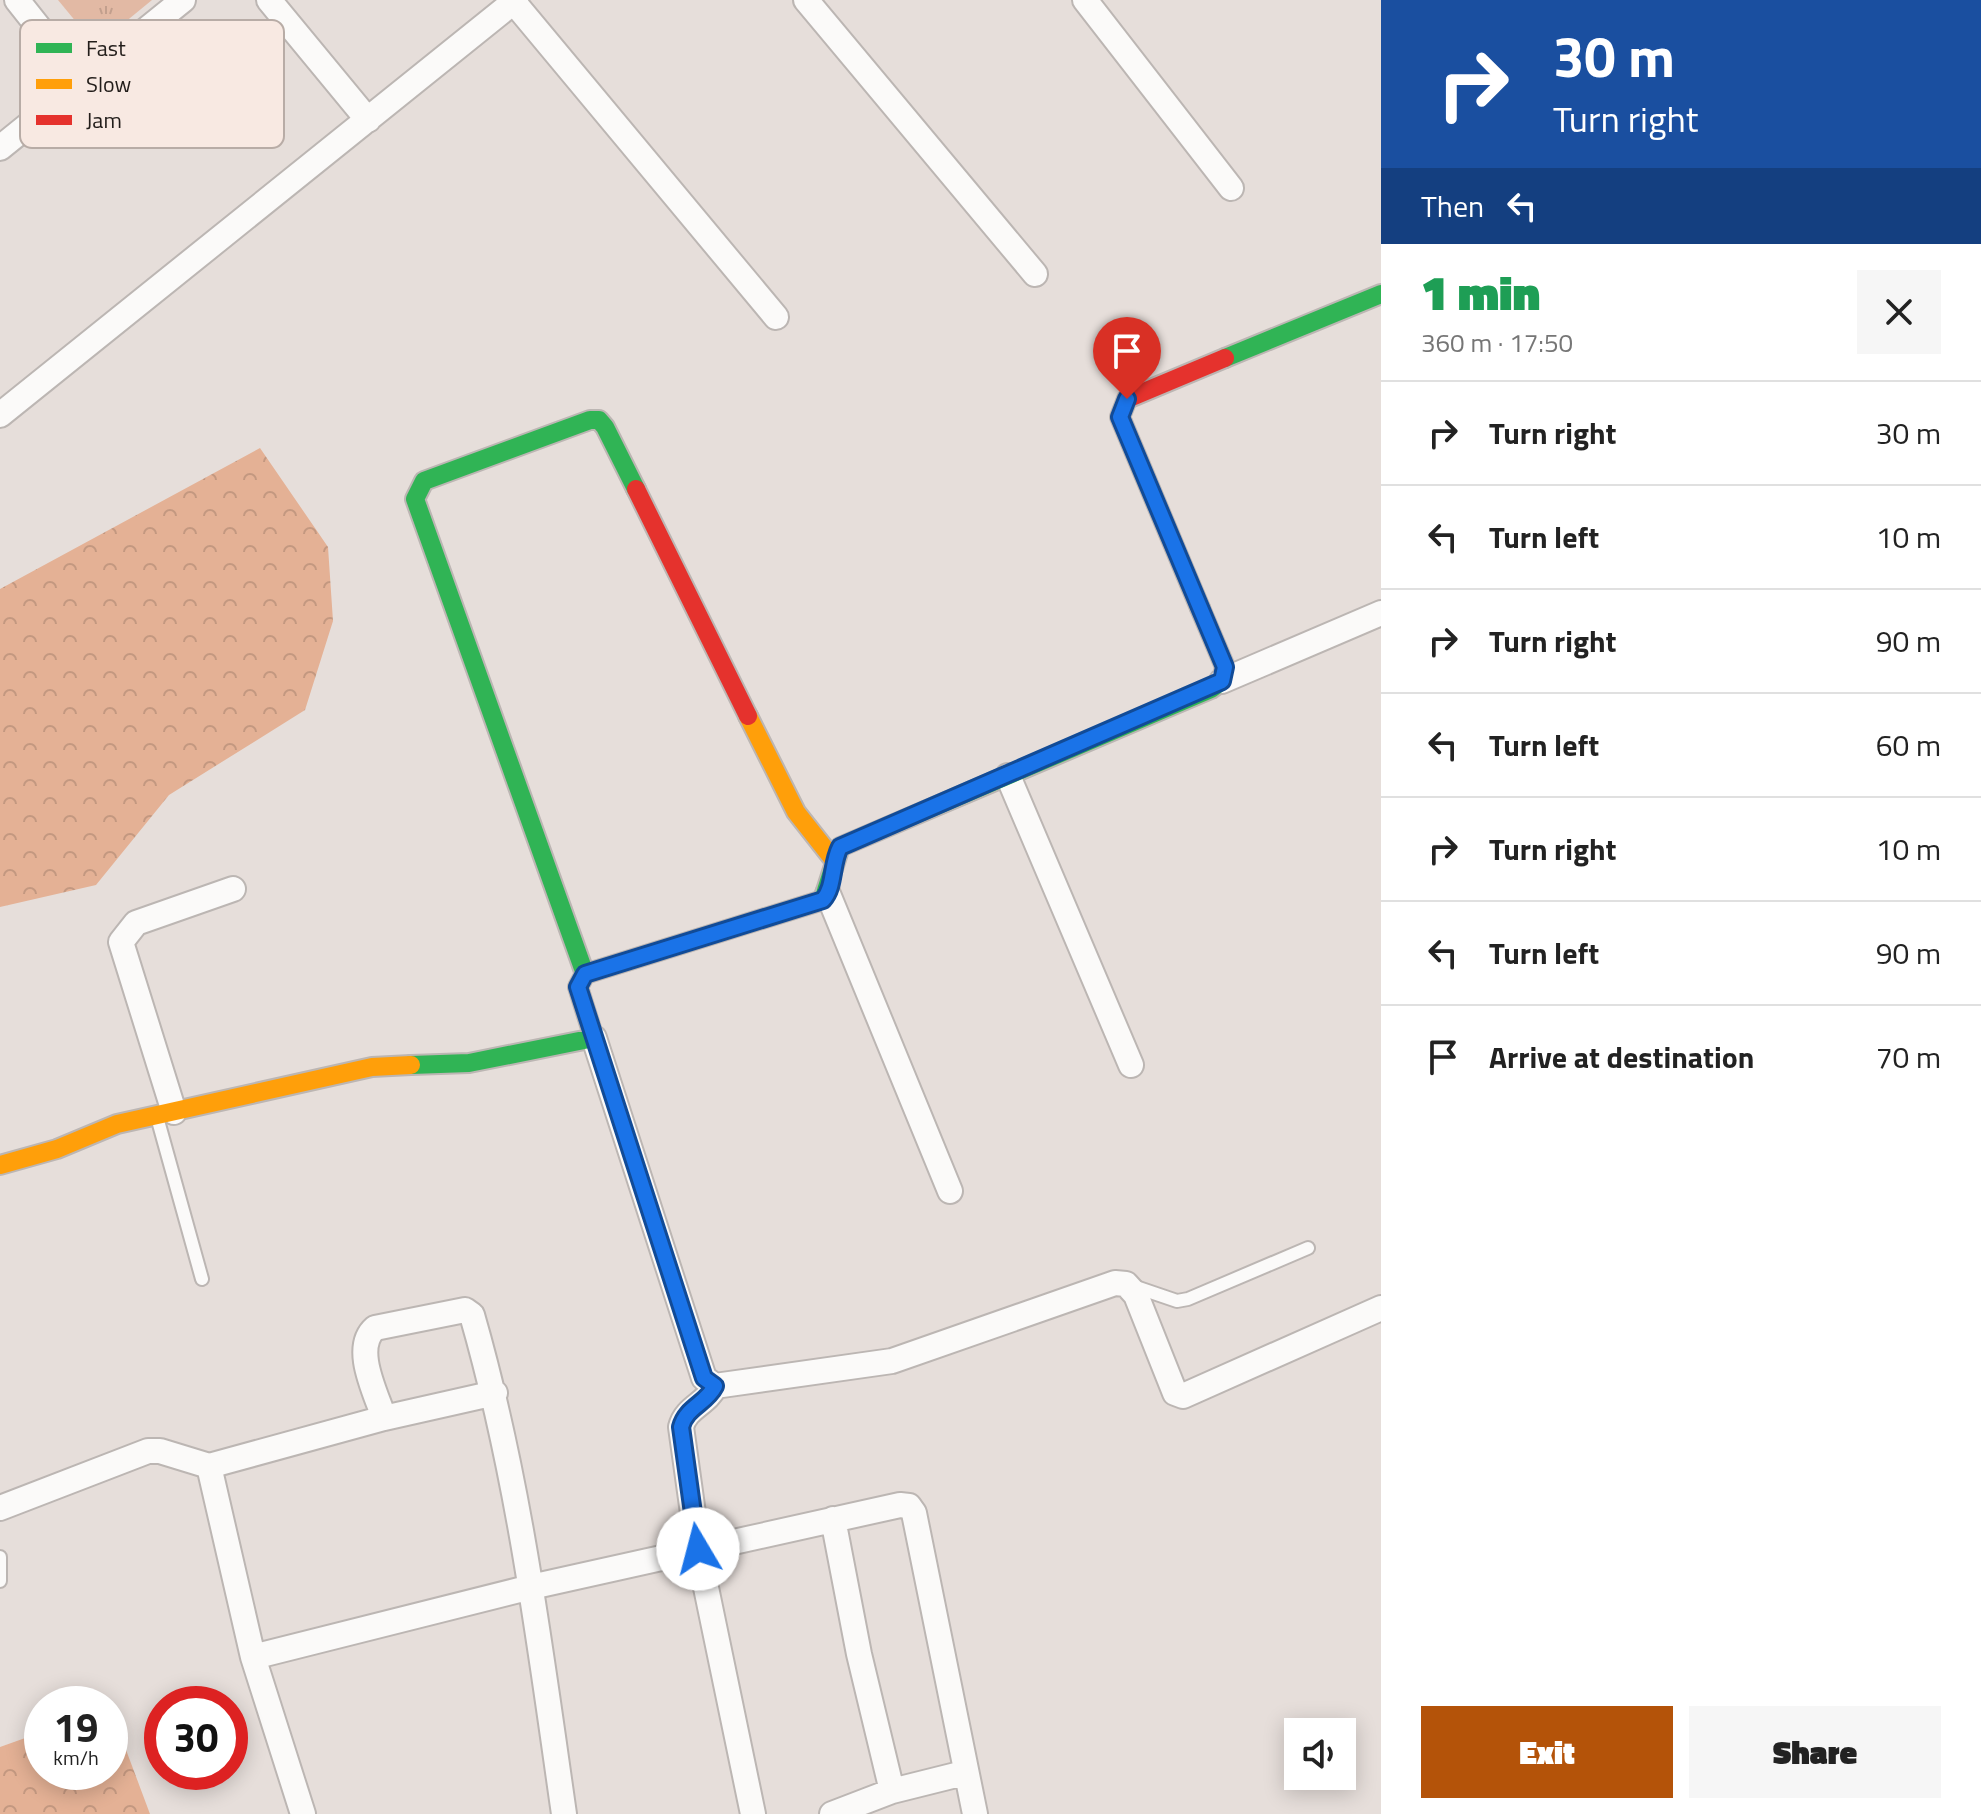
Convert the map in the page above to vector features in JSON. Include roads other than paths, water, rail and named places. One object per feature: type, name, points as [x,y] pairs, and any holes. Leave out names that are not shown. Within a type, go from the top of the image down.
[{"type":"street","points":[[17,0],[33,20]]},
{"type":"street","points":[[158,20],[183,0]]},
{"type":"street","points":[[269,0],[368,120]]},
{"type":"street","points":[[806,0],[1035,274]]},
{"type":"street","points":[[1085,0],[1231,188]]},
{"type":"street","points":[[0,415],[514,1],[776,317]]},
{"type":"street","points":[[0,148],[20,132]]},
{"type":"street","points":[[1222,681],[1225,667],[1120,417],[1127,399],[1381,294]]},
{"type":"street","points":[[585,974],[415,499],[417,489],[424,481],[590,420],[599,420],[796,812],[833,859]]},
{"type":"street","points":[[950,1191],[828,894],[833,859],[840,847],[1381,613]]},
{"type":"street","points":[[1008,776],[1131,1065]]},
{"type":"street","points":[[165,1114],[121,942],[136,923],[233,889]]},
{"type":"street","points":[[828,894],[823,900],[585,974],[578,987],[704,1378],[715,1386],[892,1361],[1102,1287],[1126,1284],[1136,1295],[1179,1396],[1381,1308]]},
{"type":"street","points":[[0,1165],[57,1149],[117,1124],[372,1067],[469,1063],[594,1038]]},
{"type":"street","points":[[384,1418],[363,1347],[367,1335],[375,1328],[465,1310],[472,1315],[495,1393],[531,1587],[564,1814]]},
{"type":"street","points":[[715,1386],[706,1400],[683,1417],[681,1427],[698,1549],[753,1814]]},
{"type":"street","points":[[0,1508],[148,1451],[160,1451],[209,1466],[384,1418],[495,1393]]},
{"type":"street","points":[[209,1466],[253,1657],[303,1814]]},
{"type":"street","points":[[253,1657],[531,1587],[833,1519],[900,1505],[909,1506],[914,1513],[964,1773],[975,1814]]},
{"type":"street","points":[[833,1519],[859,1654],[892,1791]]},
{"type":"street","points":[[832,1814],[892,1791],[964,1773]]},
{"type":"lane","points":[[165,1114],[202,1279]]},
{"type":"lane","points":[[1126,1284],[1177,1301],[1188,1299],[1308,1248]]},
{"type":"lane","points":[[0,1557],[0,1581]]}]
